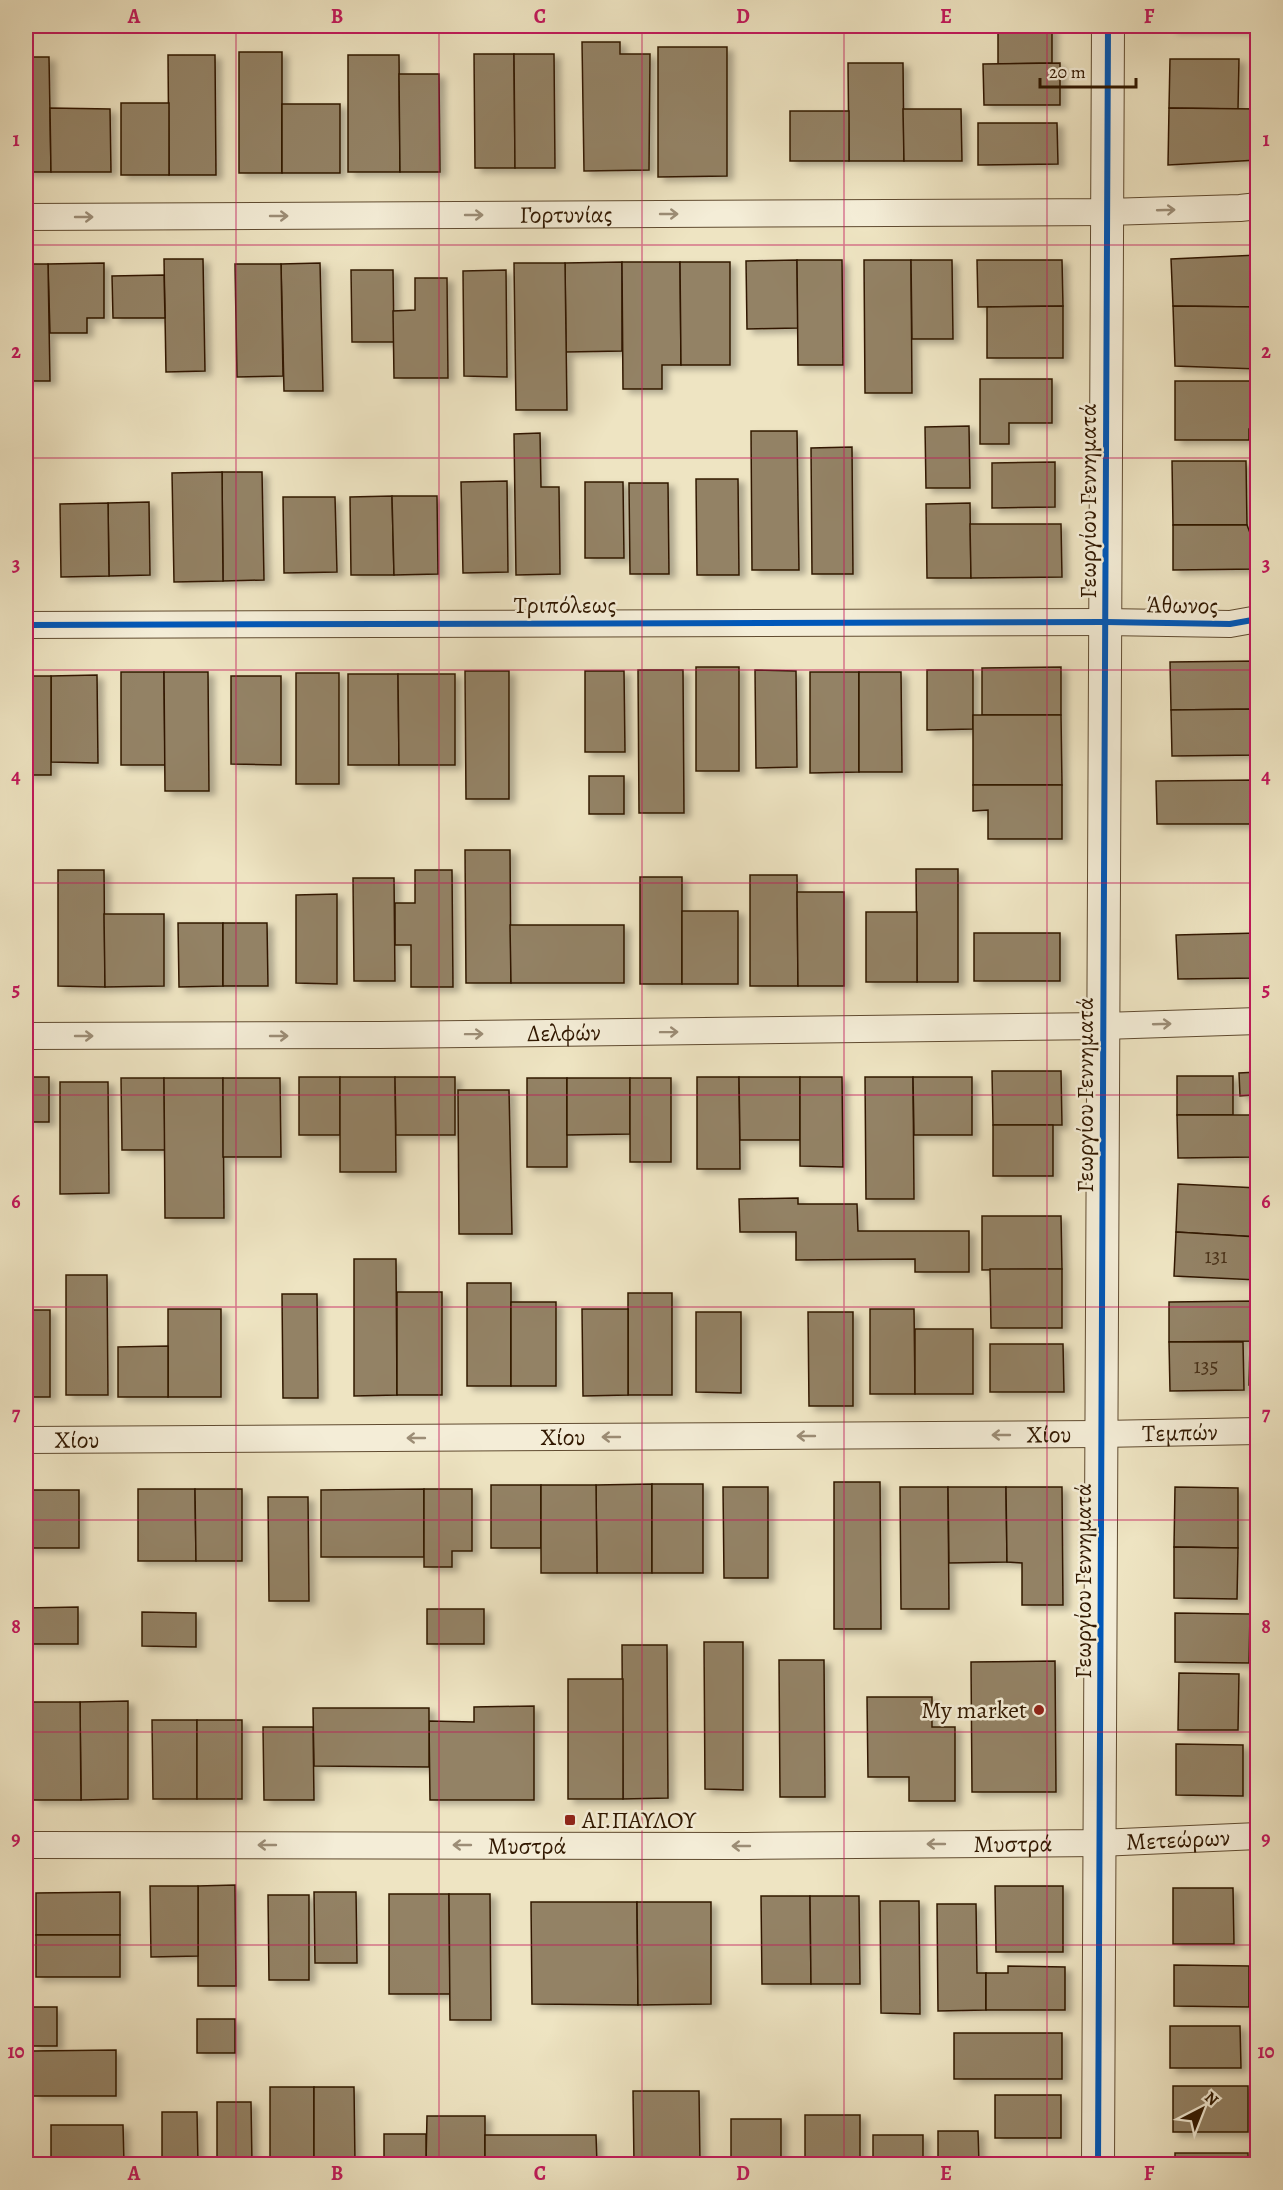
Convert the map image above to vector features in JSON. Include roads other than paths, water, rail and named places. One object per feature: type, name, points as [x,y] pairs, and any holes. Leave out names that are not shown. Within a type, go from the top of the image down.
[{"type":"street","name":"Γεωργίου Γεννηματά","points":[[1098,2164],[1108,26]]},
{"type":"street","name":"Γορτυνίας","points":[[26,217],[1107,212],[1257,206]]},
{"type":"street","name":"Άθωνος","points":[[1105,622],[1230,624],[1257,619]]},
{"type":"street","name":"Τριπόλεως","points":[[26,625],[1105,622]]},
{"type":"street","name":"Δελφών","points":[[26,1036],[380,1035],[1103,1026],[1257,1021]]},
{"type":"street","name":"Τεμπών","points":[[1101,1434],[1257,1431]]},
{"type":"street","name":"Χίου","points":[[26,1440],[1101,1434]]},
{"type":"street","name":"Μετεώρων","points":[[1099,1843],[1257,1836]]},
{"type":"street","name":"Μυστρά","points":[[26,1845],[758,1846],[1099,1843]]},
{"type":"place","name":"My market","points":[[1039,1710]]},
{"type":"place","name":"ΑΓ.ΠΑΥΛΟΥ","points":[[570,1820]]}]
